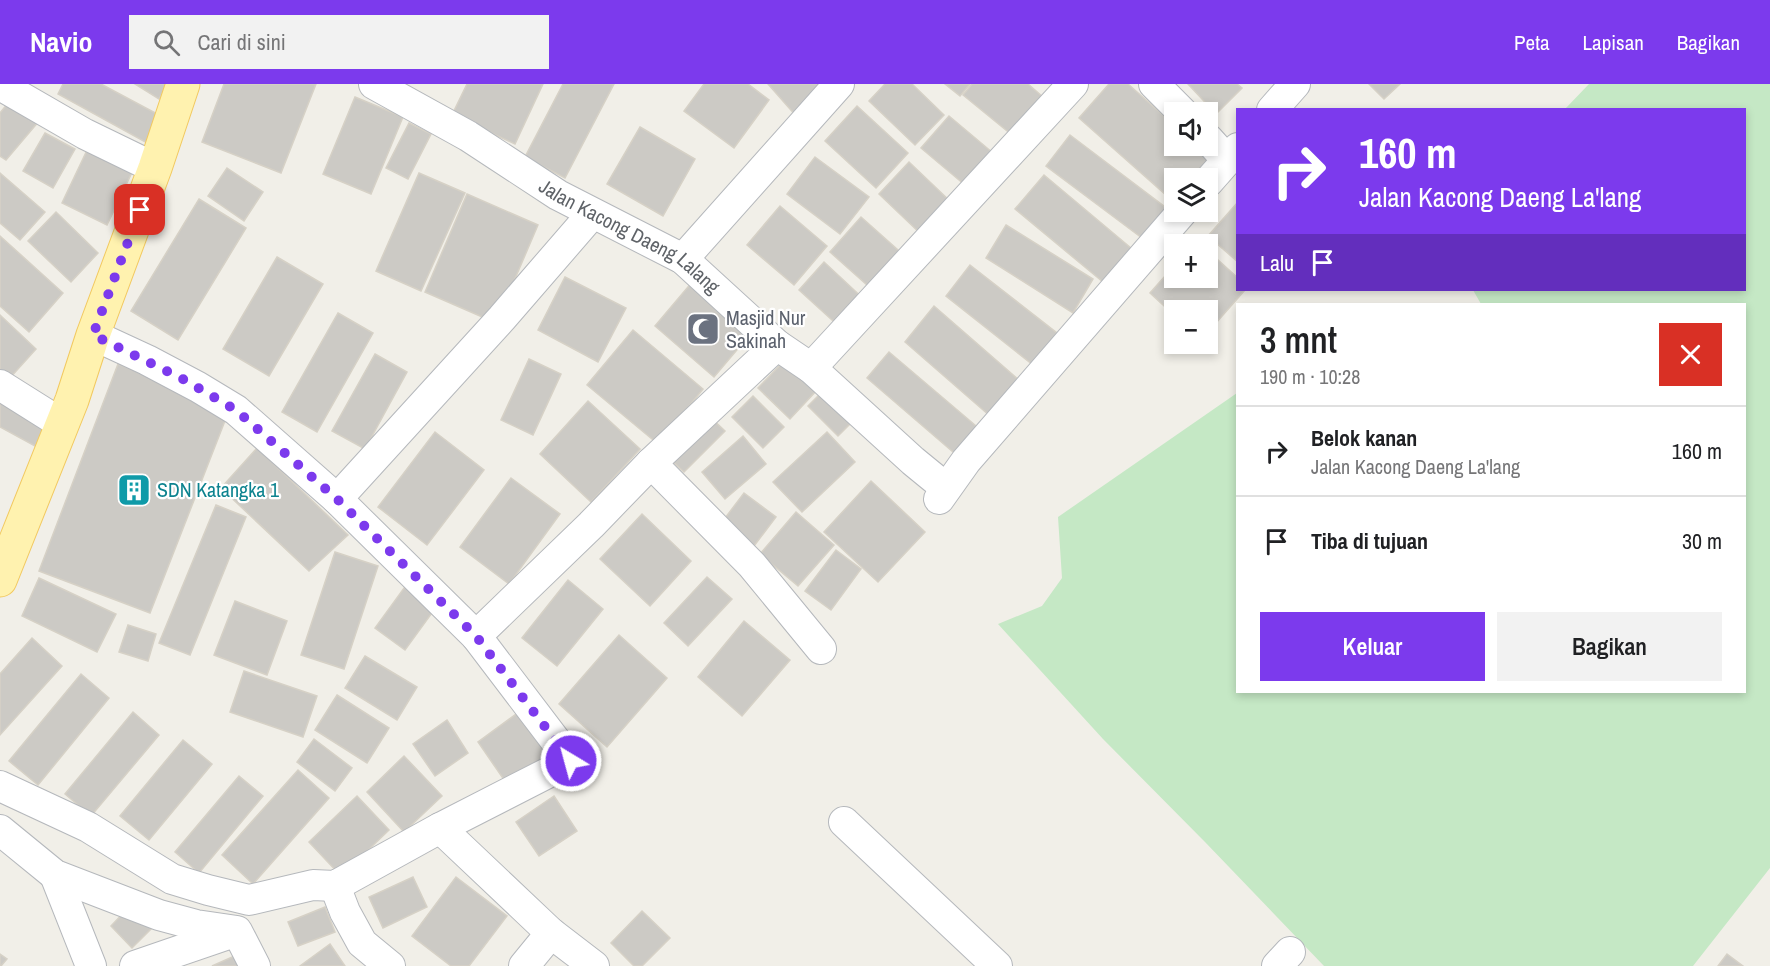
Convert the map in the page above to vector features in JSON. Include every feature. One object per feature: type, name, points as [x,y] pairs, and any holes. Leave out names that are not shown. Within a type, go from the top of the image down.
[{"type":"main road","points":[[0,580],[72,400],[93,335],[156,168],[183,84]]},
{"type":"street","name":"Jalan Kacong Daeng Lalang","points":[[374,84],[468,136],[558,195],[683,259],[777,345],[811,368],[913,461],[942,494],[974,452],[1173,222]]},
{"type":"street","points":[[683,259],[839,84]]},
{"type":"street","points":[[811,368],[1073,84]]},
{"type":"street","points":[[1154,84],[1172,102]]},
{"type":"street","points":[[1274,108],[1295,84]]},
{"type":"street","points":[[0,85],[84,134],[156,168]]},
{"type":"street","points":[[1215,168],[1224,149]]},
{"type":"street","points":[[337,499],[502,318],[592,214]]},
{"type":"street","points":[[0,786],[88,827],[172,879],[249,900],[313,885],[334,886],[440,828],[571,761],[476,636],[337,499],[236,410],[157,366],[93,335]]},
{"type":"street","points":[[476,636],[591,525],[651,463],[777,345]]},
{"type":"street","points":[[0,385],[62,424]]},
{"type":"street","points":[[651,463],[752,566],[821,649]]},
{"type":"street","points":[[844,822],[997,966]]},
{"type":"street","points":[[440,828],[551,933],[594,966]]},
{"type":"street","points":[[0,830],[55,875],[159,915],[196,925],[237,931]]},
{"type":"street","points":[[55,875],[91,966]]},
{"type":"street","points":[[334,886],[362,943],[390,966]]},
{"type":"street","points":[[135,966],[237,931]]},
{"type":"street","points":[[237,931],[255,966]]},
{"type":"street","points":[[524,966],[551,933]]},
{"type":"green space","points":[[1589,84],[1770,84],[1770,868],[1693,966],[1324,966],[1103,739],[998,624],[1042,606],[1062,578],[1058,517],[1236,394],[1236,693],[1746,693],[1746,303],[1480,303],[1474,291],[1746,291],[1746,108],[1566,108]]},
{"type":"building","points":[[63,84],[101,84],[163,117],[149,144],[58,94]]},
{"type":"building","points":[[135,84],[168,84],[159,99]]},
{"type":"building","points":[[224,84],[316,84],[281,173],[202,142]]},
{"type":"building","points":[[467,84],[543,84],[515,144],[452,115]]},
{"type":"building","points":[[563,84],[614,84],[565,178],[525,157]]},
{"type":"building","points":[[704,84],[748,84],[769,100],[734,148],[684,111]]},
{"type":"building","points":[[768,84],[834,84],[797,117]]},
{"type":"building","points":[[885,84],[912,84],[944,115],[915,145],[869,101]]},
{"type":"building","points":[[945,84],[970,84],[960,96]]},
{"type":"building","points":[[972,84],[1028,84],[1043,97],[1012,135],[963,95]]},
{"type":"building","points":[[1109,84],[1128,84],[1164,116],[1164,156],[1210,156],[1213,159],[1205,168],[1164,168],[1164,193],[1079,118]]},
{"type":"building","points":[[1188,84],[1237,84],[1242,88],[1218,112],[1218,102],[1205,102]]},
{"type":"building","points":[[1369,84],[1400,84],[1384,99]]},
{"type":"building","points":[[355,97],[403,117],[371,194],[323,174]]},
{"type":"building","points":[[12,98],[39,121],[6,160],[0,156],[0,113]]},
{"type":"building","points":[[857,106],[908,153],[876,188],[825,141]]},
{"type":"building","points":[[949,116],[993,153],[965,185],[921,148]]},
{"type":"building","points":[[409,123],[431,134],[408,179],[386,168]]},
{"type":"building","points":[[640,127],[695,159],[663,216],[607,184]]},
{"type":"building","points":[[45,133],[75,149],[53,188],[23,171]]},
{"type":"building","points":[[1070,135],[1164,206],[1164,217],[1146,241],[1046,166]]},
{"type":"building","points":[[90,144],[135,166],[107,225],[62,203]]},
{"type":"building","points":[[815,157],[869,197],[840,234],[787,194]]},
{"type":"building","points":[[909,162],[953,204],[923,236],[879,194]]},
{"type":"building","points":[[227,168],[263,192],[244,221],[208,196]]},
{"type":"building","points":[[0,173],[45,212],[20,240],[0,223]]},
{"type":"building","points":[[419,173],[465,193],[421,291],[376,271]]},
{"type":"building","points":[[1044,175],[1131,248],[1103,282],[1015,209]]},
{"type":"building","points":[[467,194],[538,225],[496,323],[425,292]]},
{"type":"building","points":[[199,199],[246,228],[178,340],[131,311]]},
{"type":"building","points":[[1236,204],[1236,260],[1218,245],[1218,234],[1210,234]]},
{"type":"building","points":[[780,206],[827,246],[794,285],[747,245]]},
{"type":"building","points":[[56,212],[98,253],[71,282],[28,241]]},
{"type":"building","points":[[861,217],[907,258],[876,293],[830,252]]},
{"type":"building","points":[[1006,225],[1093,279],[1073,313],[986,258]]},
{"type":"building","points":[[0,236],[63,293],[29,332],[0,306]]},
{"type":"building","points":[[277,257],[323,284],[269,376],[223,349]]},
{"type":"building","points":[[1218,260],[1236,276],[1236,291],[1244,291],[1218,321],[1218,300],[1164,300],[1164,306],[1150,293],[1164,277],[1164,288],[1218,288]]},
{"type":"building","points":[[824,262],[868,303],[843,330],[799,290]]},
{"type":"building","points":[[970,265],[1057,333],[1033,365],[946,296]]},
{"type":"building","points":[[565,277],[626,308],[598,362],[538,330]]},
{"type":"building","name":"Masjid Nur Sakinah","points":[[693,281],[752,332],[714,377],[655,326]]},
{"type":"building","points":[[934,306],[1020,381],[990,416],[905,342]]},
{"type":"building","points":[[338,313],[373,333],[317,432],[282,412]]},
{"type":"building","points":[[0,315],[36,349],[9,379],[0,370]]},
{"type":"building","points":[[633,330],[703,389],[658,444],[587,385]]},
{"type":"building","points":[[889,352],[982,431],[960,458],[867,378]]},
{"type":"building","points":[[375,354],[407,372],[365,449],[332,431]]},
{"type":"building","points":[[529,359],[561,374],[533,435],[501,420]]},
{"type":"building","points":[[786,359],[818,389],[790,419],[758,388]]},
{"type":"building","name":"SDN Katangka 1","points":[[118,364],[230,408],[150,613],[39,571]]},
{"type":"building","points":[[825,389],[855,419],[838,436],[808,406]]},
{"type":"building","points":[[753,396],[784,427],[763,448],[732,417]]},
{"type":"building","points":[[0,397],[48,422],[35,446],[0,427]]},
{"type":"building","points":[[588,401],[640,449],[591,502],[540,454]]},
{"type":"building","points":[[708,415],[725,431],[684,472],[667,456]]},
{"type":"building","points":[[435,432],[484,470],[427,545],[378,507]]},
{"type":"building","points":[[827,432],[855,462],[802,512],[773,482]]},
{"type":"building","points":[[743,436],[766,464],[725,499],[702,472]]},
{"type":"building","points":[[257,448],[348,535],[309,571],[221,488]]},
{"type":"building","points":[[511,478],[560,514],[509,584],[460,547]]},
{"type":"building","points":[[871,481],[925,532],[878,582],[824,532]]},
{"type":"building","points":[[744,493],[776,517],[751,550],[719,526]]},
{"type":"building","points":[[216,505],[246,517],[190,655],[159,643]]},
{"type":"building","points":[[796,512],[834,545],[798,586],[760,554]]},
{"type":"building","points":[[642,514],[691,561],[650,606],[600,559]]},
{"type":"building","points":[[836,550],[861,569],[831,610],[805,591]]},
{"type":"building","points":[[335,552],[378,566],[344,669],[301,655]]},
{"type":"building","points":[[707,577],[732,599],[688,646],[664,623]]},
{"type":"building","points":[[39,578],[116,614],[97,652],[22,616]]},
{"type":"building","points":[[568,580],[603,609],[557,666],[522,638]]},
{"type":"building","points":[[407,584],[437,606],[405,650],[375,628]]},
{"type":"building","points":[[235,601],[287,621],[267,675],[214,655]]},
{"type":"building","points":[[744,621],[790,660],[742,716],[698,677]]},
{"type":"building","points":[[128,625],[156,634],[148,661],[119,652]]},
{"type":"building","points":[[619,635],[667,678],[607,747],[559,704]]},
{"type":"building","points":[[32,638],[62,666],[0,735],[0,674]]},
{"type":"building","points":[[365,656],[417,687],[397,720],[345,688]]},
{"type":"building","points":[[244,671],[317,696],[303,737],[230,712]]},
{"type":"building","points":[[81,674],[109,698],[38,785],[9,761]]},
{"type":"building","points":[[337,695],[389,728],[367,763],[315,730]]},
{"type":"building","points":[[523,709],[555,754],[509,787],[478,742]]},
{"type":"building","points":[[133,712],[159,735],[91,816],[65,794]]},
{"type":"building","points":[[447,720],[468,753],[435,776],[413,744]]},
{"type":"building","points":[[314,739],[352,768],[335,791],[297,762]]},
{"type":"building","points":[[183,740],[212,764],[149,840],[120,816]]},
{"type":"building","points":[[404,756],[442,796],[404,832],[367,792]]},
{"type":"building","points":[[298,770],[329,798],[253,884],[222,855]]},
{"type":"building","points":[[239,776],[263,796],[199,873],[175,852]]},
{"type":"building","points":[[357,796],[389,830],[341,876],[309,842]]},
{"type":"building","points":[[554,796],[577,831],[539,856],[516,822]]},
{"type":"building","points":[[413,877],[427,907],[383,928],[369,897]]},
{"type":"building","points":[[456,877],[507,916],[469,966],[451,966],[412,936]]},
{"type":"building","points":[[130,906],[153,927],[132,948],[111,926]]},
{"type":"building","points":[[325,907],[335,932],[298,946],[288,922]]},
{"type":"building","points":[[642,911],[670,938],[642,966],[634,966],[611,943]]},
{"type":"building","points":[[330,944],[345,966],[300,966]]},
{"type":"building","points":[[0,954],[7,959],[1,966],[0,966]]},
{"type":"building","points":[[239,954],[244,966],[212,966]]},
{"type":"building","points":[[1727,954],[1743,966],[1718,966]]},
{"type":"place","name":"Masjid Nur Sakinah","points":[[703,329]]},
{"type":"place","name":"SDN Katangka 1","points":[[134,490]]},
{"type":"route","points":[[140,210],[93,335],[147,360],[236,410],[337,499],[476,636],[571,761]]}]
